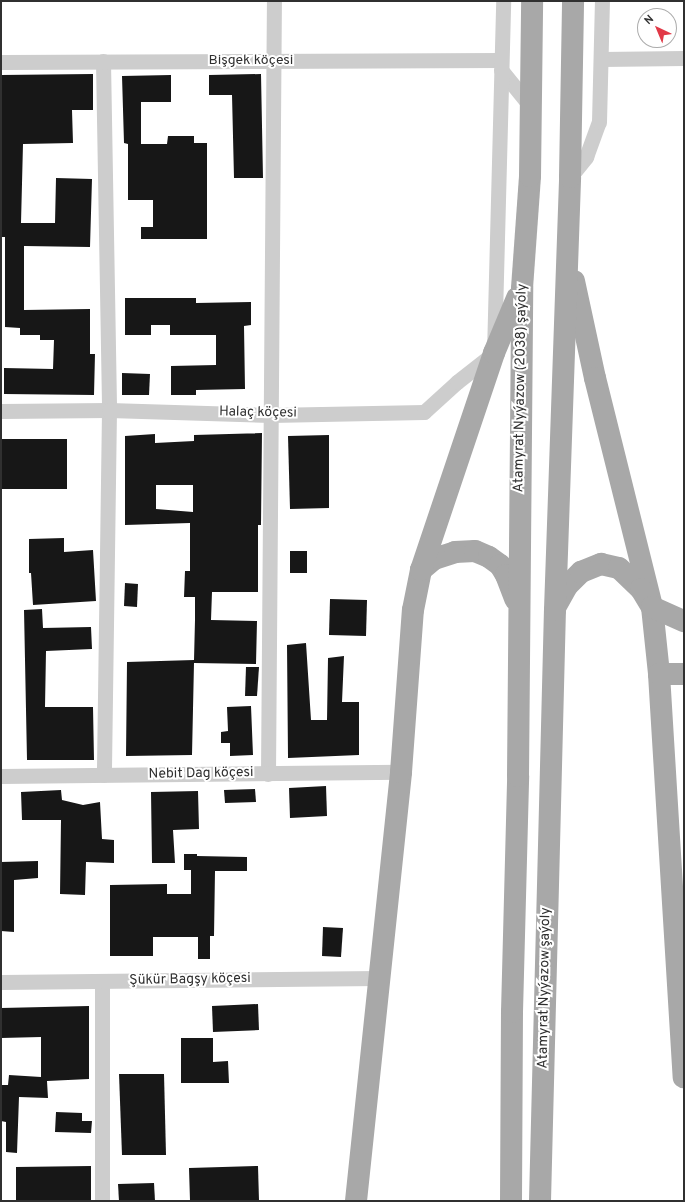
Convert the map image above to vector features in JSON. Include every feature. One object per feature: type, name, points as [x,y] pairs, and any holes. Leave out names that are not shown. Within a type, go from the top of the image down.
[{"type":"main road","name":"Atamyrat Nyýazow (2038) şaýoly","points":[[511,1201],[512,1012],[518,776],[522,288],[530,176],[532,1]]},
{"type":"main road","points":[[555,610],[566,249],[570,177],[573,1]]},
{"type":"main road","points":[[566,249],[595,378],[652,607],[659,674],[684,1077]]},
{"type":"main road","points":[[356,1201],[401,772],[413,610],[421,570],[494,353],[522,288]]},
{"type":"main road","points":[[421,570],[434,559],[455,552],[475,552],[489,557],[500,565],[506,575],[519,613]]},
{"type":"main road","points":[[555,610],[567,586],[581,572],[601,564],[619,568],[641,589],[652,607],[684,621]]},
{"type":"main road","name":"Atamyrat Nyýazow şaýoly","points":[[540,1201],[555,610]]},
{"type":"main road","points":[[659,674],[684,674]]},
{"type":"street","points":[[268,774],[274,1]]},
{"type":"street","points":[[494,353],[503,1]]},
{"type":"street","points":[[570,177],[586,157],[599,122],[602,1]]},
{"type":"street","points":[[601,59],[684,58]]},
{"type":"street","points":[[103,61],[109,410],[104,775]]},
{"type":"street","name":"Bişgek köçesi","points":[[1,62],[274,61],[501,65]]},
{"type":"street","points":[[501,65],[531,107]]},
{"type":"street","name":"Halaç köçesi","points":[[1,411],[109,410],[270,415],[424,412],[457,382],[494,353]]},
{"type":"street","name":"Nebit Dag köçesi","points":[[1,776],[401,772]]},
{"type":"street","name":"Şükür Bagşy köçesi","points":[[1,982],[379,978]]},
{"type":"street","points":[[102,981],[102,1201]]},
{"type":"building","points":[[93,74],[93,110],[72,110],[73,143],[23,144],[21,223],[55,223],[56,178],[92,179],[90,247],[24,246],[24,310],[90,309],[90,354],[95,354],[94,395],[4,394],[4,368],[53,369],[54,340],[40,340],[40,335],[20,335],[20,328],[5,327],[5,237],[1,237],[1,75]]},
{"type":"building","points":[[261,74],[263,178],[234,178],[232,95],[209,95],[209,75]]},
{"type":"building","points":[[171,75],[171,102],[141,102],[141,144],[167,144],[168,136],[194,136],[194,143],[207,143],[207,239],[141,239],[141,227],[153,227],[153,200],[128,200],[128,144],[124,143],[122,76]]},
{"type":"building","points":[[125,298],[196,298],[196,303],[251,302],[251,325],[244,326],[245,389],[196,390],[196,395],[171,395],[171,366],[216,365],[216,335],[170,335],[170,325],[151,325],[151,335],[125,335]]},
{"type":"building","points":[[122,373],[150,374],[149,395],[122,395]]},
{"type":"building","points":[[262,433],[261,525],[258,525],[258,592],[212,592],[211,620],[257,621],[256,664],[194,663],[192,755],[126,756],[127,662],[194,660],[195,597],[184,597],[185,571],[190,571],[190,523],[125,525],[125,436],[155,434],[155,443],[194,441],[194,435]],"holes":[[[156,485],[193,485],[193,512],[156,509]]]},
{"type":"building","points":[[329,435],[329,508],[290,509],[288,436]]},
{"type":"building","points":[[1,439],[67,439],[67,489],[1,489]]},
{"type":"building","points":[[64,538],[64,552],[93,550],[96,601],[33,605],[31,573],[29,573],[29,539]]},
{"type":"building","points":[[290,551],[307,551],[307,573],[290,573]]},
{"type":"building","points":[[125,583],[138,584],[137,607],[124,606]]},
{"type":"building","points":[[330,599],[367,600],[366,636],[329,635]]},
{"type":"building","points":[[42,609],[43,628],[91,627],[92,649],[46,651],[45,707],[93,707],[94,760],[27,760],[24,610]]},
{"type":"building","points":[[306,643],[311,720],[327,720],[328,658],[344,656],[342,702],[359,702],[359,755],[288,758],[287,645]]},
{"type":"building","points":[[246,667],[259,667],[257,696],[245,696]]},
{"type":"building","points":[[251,706],[253,755],[230,756],[230,743],[221,743],[221,732],[228,731],[227,707]]},
{"type":"building","points":[[326,786],[327,816],[290,818],[289,788]]},
{"type":"building","points":[[255,789],[256,802],[225,803],[224,790]]},
{"type":"building","points":[[61,790],[62,800],[83,805],[100,802],[102,839],[114,840],[114,863],[86,862],[85,895],[60,894],[61,820],[22,820],[21,792]]},
{"type":"building","points":[[198,791],[199,829],[173,830],[175,863],[152,863],[151,792]]},
{"type":"building","points":[[184,854],[197,854],[197,856],[247,857],[247,871],[215,871],[214,936],[210,936],[210,959],[198,959],[198,937],[153,937],[153,956],[110,956],[110,885],[167,884],[167,894],[191,894],[191,870],[184,870]]},
{"type":"building","points":[[38,861],[38,878],[14,880],[14,932],[1,931],[1,862]]},
{"type":"building","points":[[323,927],[343,928],[341,957],[322,956]]},
{"type":"building","points":[[258,1004],[259,1030],[213,1032],[212,1006]]},
{"type":"building","points":[[89,1006],[89,1079],[47,1081],[48,1098],[19,1097],[17,1153],[6,1152],[6,1122],[1,1121],[1,1085],[8,1085],[9,1075],[41,1077],[41,1037],[1,1038],[1,1008]]},
{"type":"building","points":[[181,1038],[213,1038],[213,1062],[228,1061],[229,1083],[181,1083]]},
{"type":"building","points":[[119,1074],[164,1074],[166,1155],[122,1155]]},
{"type":"building","points":[[56,1112],[82,1113],[82,1121],[92,1121],[91,1133],[55,1132]]},
{"type":"building","points":[[91,1166],[91,1201],[16,1201],[16,1167]]},
{"type":"building","points":[[258,1166],[259,1201],[190,1201],[189,1168]]},
{"type":"building","points":[[154,1183],[155,1201],[119,1201],[118,1184]]}]
